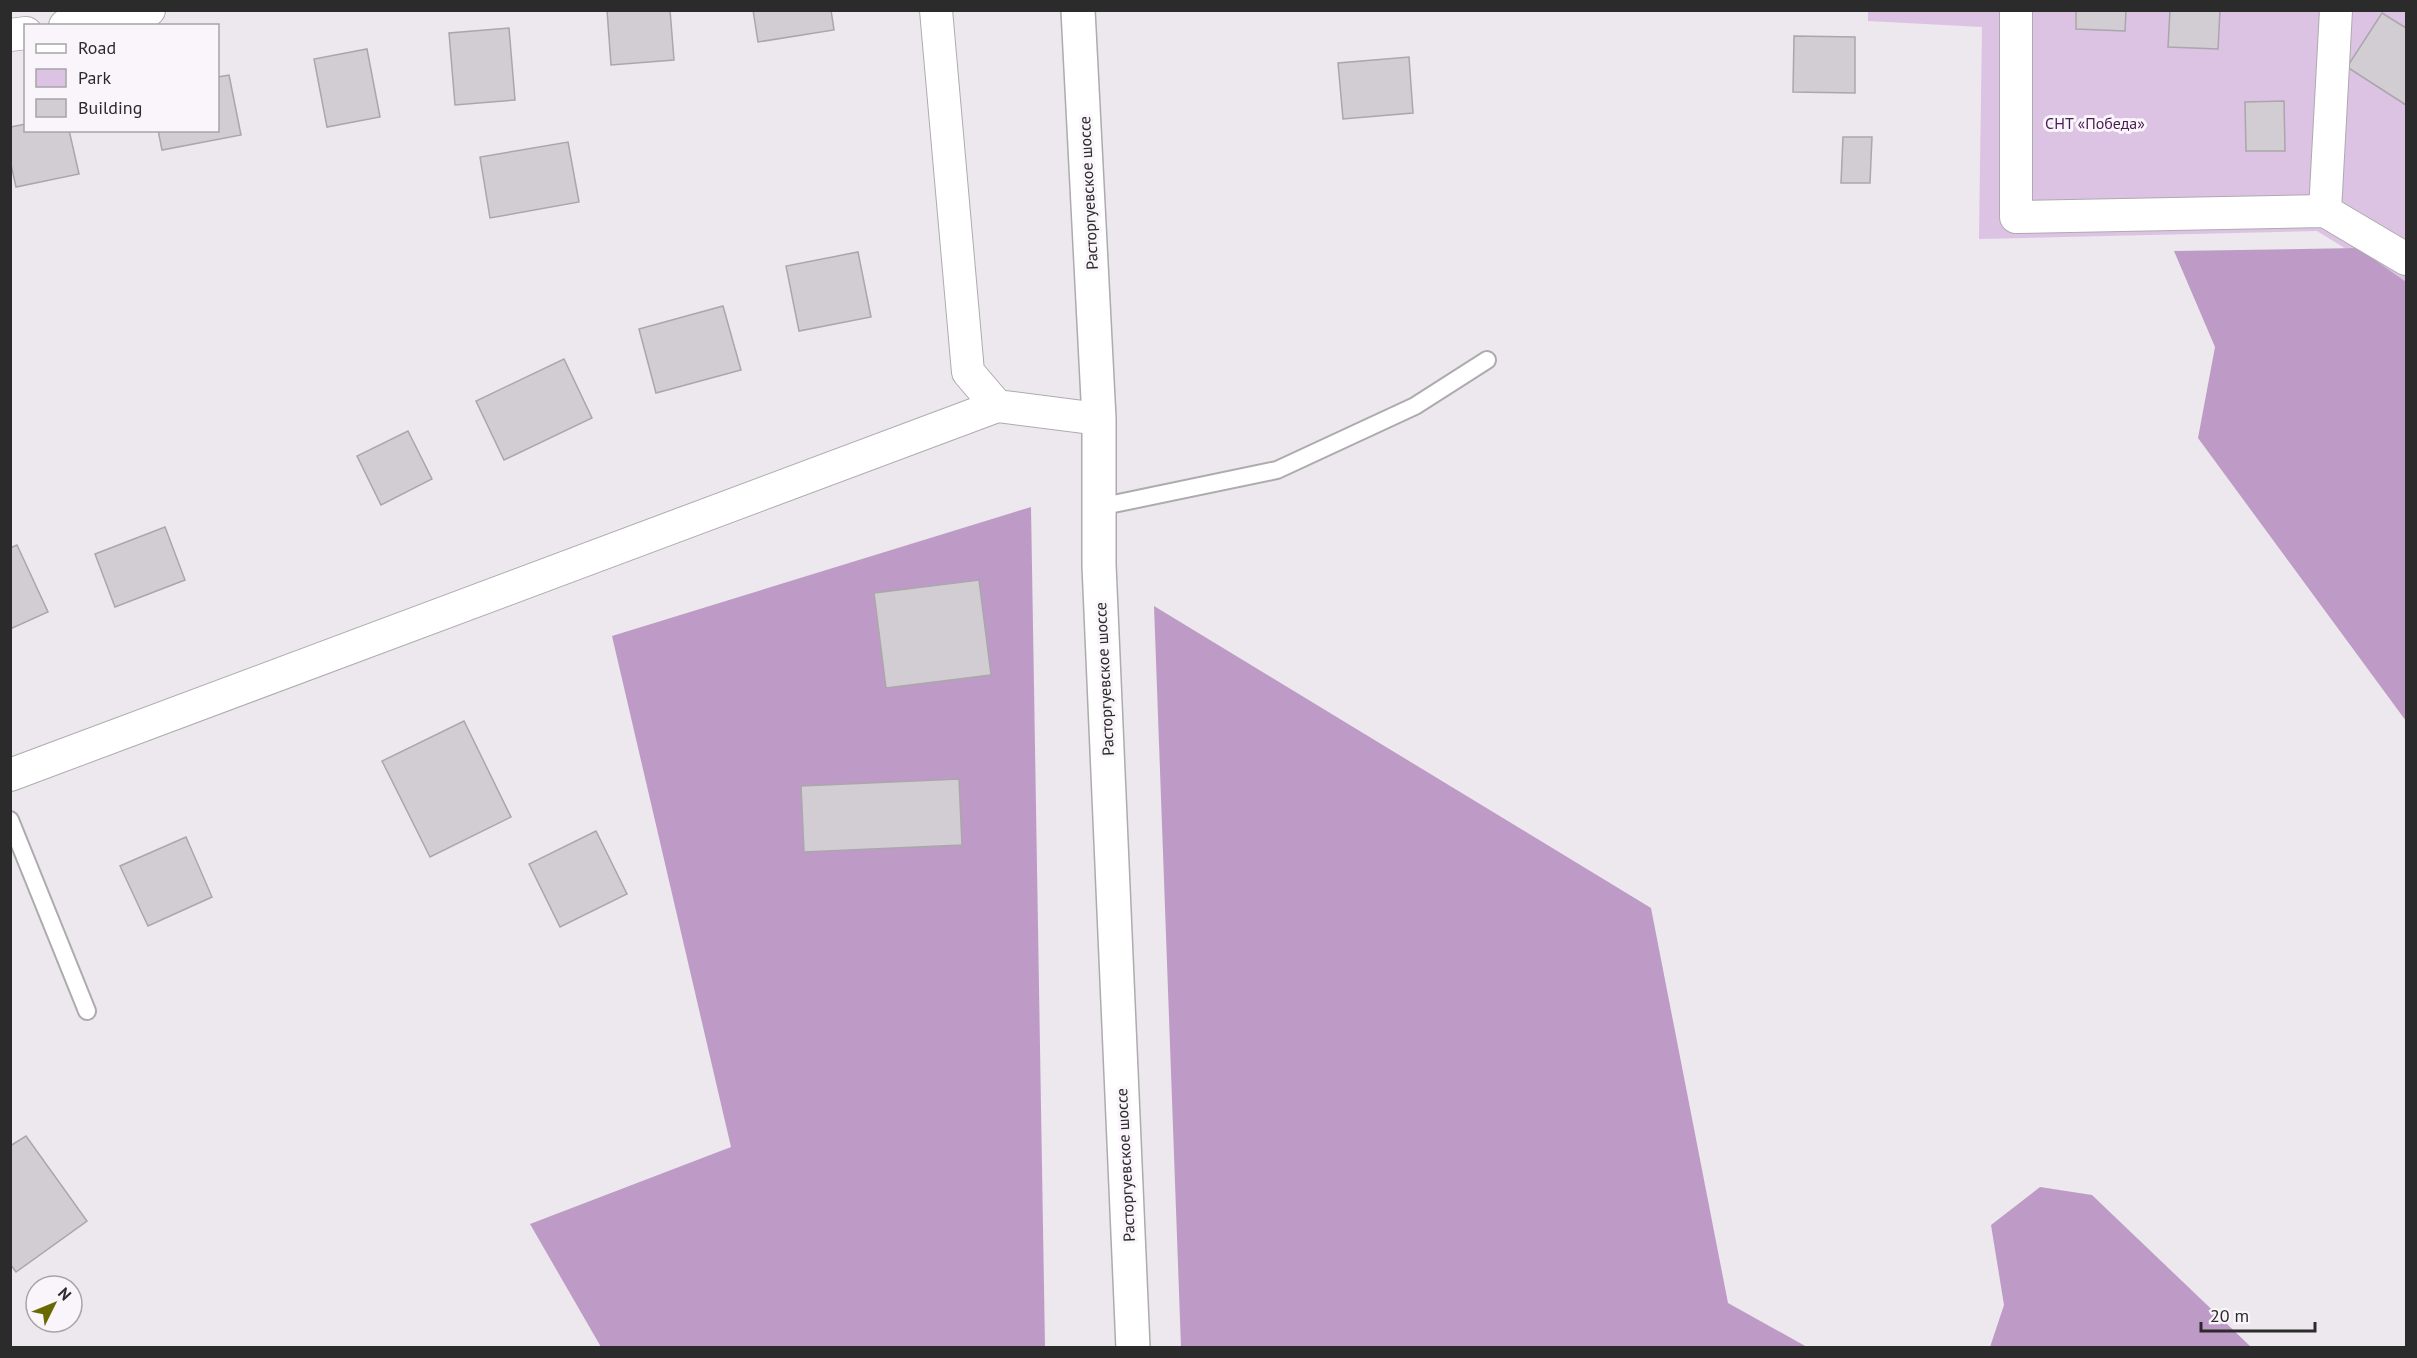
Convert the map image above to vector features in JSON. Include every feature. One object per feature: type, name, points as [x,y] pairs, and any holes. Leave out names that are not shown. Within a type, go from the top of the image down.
[{"type":"main road","name":"Расторгуевское шоссе","points":[[1078,10],[1098,419],[1099,565],[1133,1347]]},
{"type":"street","points":[[76,24],[149,10]]},
{"type":"street","points":[[936,10],[968,372],[997,406]]},
{"type":"street","points":[[2016,10],[2016,217],[2325,211],[2406,259]]},
{"type":"street","points":[[2325,211],[2336,10]]},
{"type":"street","points":[[10,775],[997,406],[1098,419]]},
{"type":"lane","points":[[1099,507],[1277,471],[1415,406],[1487,360]]},
{"type":"lane","points":[[10,820],[87,1011]]},
{"type":"green space","name":"СНТ «Победа»","points":[[1868,11],[2406,11],[2406,286],[2317,231],[1979,239],[1982,27],[1868,21]]},
{"type":"shaded area","points":[[2358,248],[2406,282],[2406,721],[2198,438],[2215,347],[2174,251]]},
{"type":"shaded area","points":[[1031,507],[1045,1347],[601,1347],[530,1224],[731,1147],[612,636]]},
{"type":"shaded area","points":[[1154,606],[1651,908],[1728,1303],[1807,1347],[1181,1347]]},
{"type":"shaded area","points":[[2040,1187],[2092,1195],[2251,1347],[1990,1347],[2004,1305],[1991,1225]]},
{"type":"building","points":[[607,10],[670,10],[674,60],[611,65]]},
{"type":"building","points":[[753,10],[831,10],[834,30],[758,42]]},
{"type":"building","points":[[2076,10],[2126,10],[2125,31],[2076,29]]},
{"type":"building","points":[[2170,10],[2220,10],[2218,49],[2168,47]]},
{"type":"building","points":[[2382,13],[2406,28],[2406,105],[2347,67]]},
{"type":"building","points":[[509,28],[515,100],[455,105],[449,33]]},
{"type":"building","points":[[1794,36],[1855,37],[1855,93],[1793,92]]},
{"type":"building","points":[[367,49],[380,117],[327,127],[314,59]]},
{"type":"building","points":[[1409,57],[1413,113],[1343,119],[1338,63]]},
{"type":"building","points":[[229,75],[241,135],[162,150],[158,132],[219,132],[219,77]]},
{"type":"building","points":[[2284,101],[2285,151],[2246,151],[2245,102]]},
{"type":"building","points":[[24,124],[24,132],[69,132],[79,174],[16,187],[10,160],[10,127]]},
{"type":"building","points":[[1843,137],[1872,137],[1870,183],[1841,183]]},
{"type":"building","points":[[568,142],[579,202],[490,218],[480,157]]},
{"type":"building","points":[[858,252],[871,317],[799,331],[786,266]]},
{"type":"building","points":[[723,306],[741,370],[656,393],[639,329]]},
{"type":"building","points":[[564,359],[592,418],[504,460],[476,401]]},
{"type":"building","points":[[408,431],[432,479],[381,505],[357,456]]},
{"type":"building","points":[[165,527],[185,580],[115,607],[95,554]]},
{"type":"building","points":[[17,545],[48,612],[10,629],[10,548]]},
{"type":"building","points":[[979,580],[991,675],[886,688],[874,593]]},
{"type":"building","points":[[464,721],[511,817],[430,857],[382,761]]},
{"type":"building","points":[[959,779],[962,845],[804,852],[801,786]]},
{"type":"building","points":[[596,831],[627,894],[560,927],[529,864]]},
{"type":"building","points":[[186,837],[212,897],[148,926],[120,866]]},
{"type":"building","points":[[26,1136],[87,1221],[16,1272],[10,1264],[10,1146]]}]
